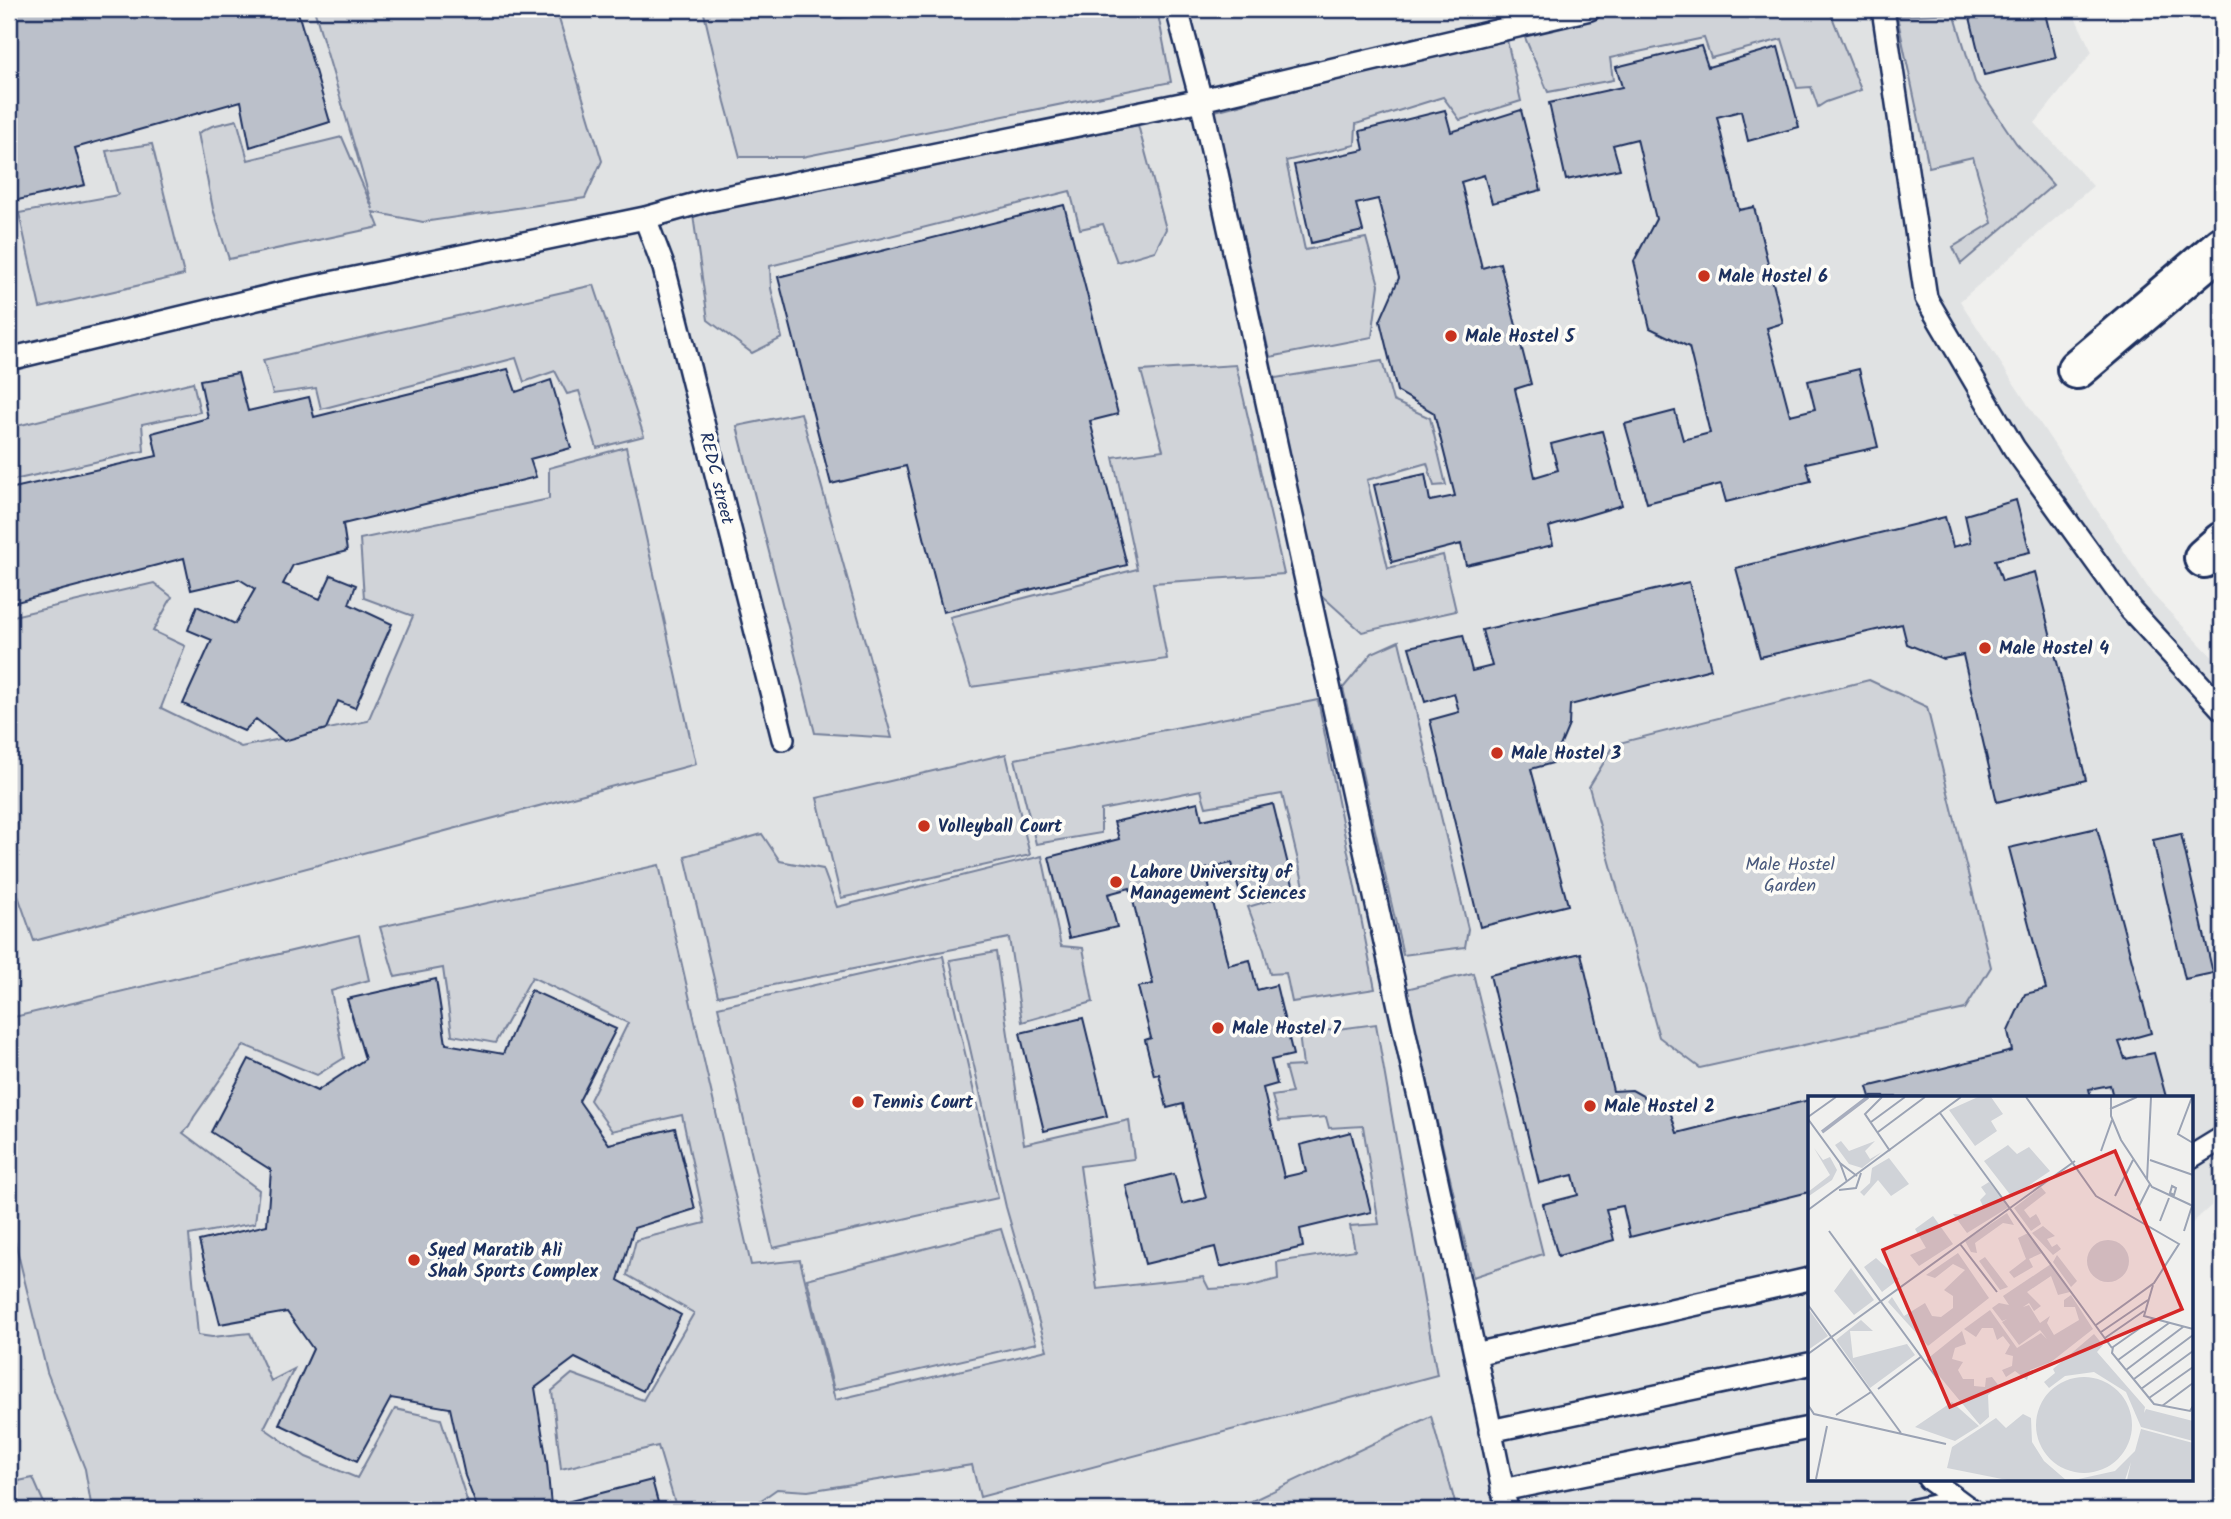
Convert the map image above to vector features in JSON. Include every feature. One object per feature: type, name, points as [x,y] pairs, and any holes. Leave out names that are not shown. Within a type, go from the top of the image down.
[{"type":"street","points":[[2077,369],[2222,246]]},
{"type":"lane","points":[[1177,9],[1201,100],[1505,1500],[1808,1427]]},
{"type":"lane","points":[[9,359],[282,293],[645,218],[706,201],[1201,100],[1590,9]]},
{"type":"lane","points":[[1883,9],[1926,298],[2014,448],[2131,611],[2222,709]]},
{"type":"lane","name":"REDC street","points":[[645,218],[664,268],[783,739]]},
{"type":"lane","points":[[2192,1156],[2222,1138]]},
{"type":"lane","points":[[1475,1354],[1808,1279]]},
{"type":"lane","points":[[1490,1431],[1808,1364]]},
{"type":"lane","points":[[1930,1480],[1965,1506]]},
{"type":"lane","points":[[1915,1510],[1965,1506]]},
{"type":"shaded area","name":"Lahore University of Management Sciences","points":[[9,9],[2071,9],[2092,52],[2035,123],[2093,186],[1960,301],[2152,594],[2222,667],[2222,1196],[2192,1223],[2192,1096],[1808,1096],[1808,1480],[1952,1480],[1994,1510],[9,1510]]},
{"type":"green space","points":[[314,9],[556,9],[602,161],[585,198],[423,222],[373,212],[379,227],[229,259],[213,209],[198,133],[212,126],[237,120],[248,160],[342,137],[373,209]]},
{"type":"green space","points":[[703,9],[815,9],[816,14],[840,18],[878,9],[1157,9],[1171,82],[802,157],[740,157]]},
{"type":"green space","points":[[1621,9],[1829,9],[1861,90],[1818,107],[1811,87],[1797,88],[1782,39],[1711,58],[1704,38],[1610,58],[1613,80],[1548,92],[1523,33]]},
{"type":"green space","points":[[1954,13],[1975,82],[2016,143],[2053,185],[1961,264],[1953,247],[1992,223],[1973,157],[1929,167],[1897,16]]},
{"type":"green space","points":[[1506,36],[1521,101],[1460,120],[1443,97],[1356,124],[1355,145],[1286,161],[1305,250],[1366,238],[1379,285],[1372,337],[1270,357],[1215,111]]},
{"type":"green space","points":[[1138,125],[1166,229],[1155,251],[1117,262],[1103,224],[1080,229],[1070,191],[770,266],[771,288],[782,338],[752,353],[708,320],[693,215]]},
{"type":"green space","points":[[152,144],[184,275],[40,308],[19,213],[118,195],[106,151]]},
{"type":"green space","points":[[594,285],[644,436],[597,448],[579,391],[567,394],[555,371],[524,382],[516,358],[321,409],[316,388],[273,394],[263,360]]},
{"type":"green space","points":[[1382,361],[1393,401],[1430,418],[1446,485],[1434,486],[1427,463],[1367,480],[1388,568],[1443,555],[1456,611],[1362,632],[1321,595],[1269,379]]},
{"type":"green space","points":[[1236,365],[1284,574],[1153,583],[1167,659],[971,687],[950,617],[1137,569],[1113,457],[1163,450],[1141,371]]},
{"type":"green space","points":[[193,382],[200,412],[142,424],[144,451],[9,481],[9,428]]},
{"type":"green space","points":[[801,413],[892,738],[815,733],[737,426]]},
{"type":"green space","points":[[626,447],[696,764],[34,941],[9,870],[9,617],[154,583],[172,597],[153,631],[185,646],[161,708],[241,747],[368,721],[413,616],[364,598],[360,539],[549,499],[549,468]]},
{"type":"green space","points":[[1399,641],[1468,929],[1465,947],[1403,955],[1343,688],[1372,653]]},
{"type":"green space","name":"Male Hostel Garden","points":[[1869,680],[1927,707],[1991,967],[1965,1009],[1700,1068],[1659,1037],[1589,787],[1615,744]]},
{"type":"green space","points":[[1318,700],[1375,989],[1292,1002],[1286,973],[1270,974],[1248,907],[1305,890],[1282,794],[1206,807],[1201,790],[1101,810],[1101,833],[1036,844],[1015,759]]},
{"type":"green space","name":"Volleyball Court","points":[[1006,754],[1030,855],[841,898],[817,798]]},
{"type":"green space","points":[[762,834],[780,861],[823,869],[837,907],[1042,856],[1061,946],[1083,948],[1093,1002],[1022,1022],[1009,938],[718,996],[685,856]]},
{"type":"green space","points":[[659,865],[751,1265],[800,1260],[835,1400],[1047,1350],[1006,1207],[950,960],[996,952],[1024,1144],[1129,1120],[1134,1159],[1080,1166],[1097,1289],[1203,1277],[1209,1289],[1248,1287],[1278,1279],[1277,1262],[1355,1250],[1350,1226],[1379,1224],[1363,1126],[1329,1128],[1326,1117],[1279,1121],[1272,1096],[1292,1093],[1285,1067],[1303,1066],[1299,1034],[1376,1024],[1437,1375],[980,1497],[972,1465],[808,1491],[777,1489],[747,1510],[677,1510],[658,1446],[561,1469],[552,1391],[572,1374],[643,1400],[694,1313],[627,1275],[636,1240],[705,1223],[682,1115],[612,1131],[590,1100],[628,1023],[532,977],[495,1043],[452,1035],[443,968],[395,977],[380,927]]},
{"type":"green space","points":[[359,935],[369,980],[331,991],[344,1058],[317,1075],[244,1045],[183,1133],[259,1190],[255,1223],[189,1235],[198,1335],[212,1337],[250,1333],[271,1381],[294,1369],[264,1428],[306,1457],[357,1478],[395,1409],[441,1419],[470,1510],[92,1510],[85,1469],[47,1372],[9,1217],[9,1034],[13,1032],[14,1017]]},
{"type":"green space","name":"Tennis Court","points":[[943,956],[998,1198],[773,1248],[718,1007]]},
{"type":"green space","points":[[1473,973],[1543,1254],[1473,1277],[1406,989]]},
{"type":"green space","points":[[1001,1229],[1036,1343],[834,1390],[807,1279]]},
{"type":"green space","points":[[1431,1416],[1457,1510],[1233,1510]]},
{"type":"green space","points":[[33,1478],[47,1510],[9,1510],[9,1483]]},
{"type":"building","points":[[9,9],[297,9],[330,122],[250,147],[241,101],[75,148],[85,185],[9,202]]},
{"type":"building","points":[[1968,9],[2044,9],[2056,58],[1984,75]]},
{"type":"building","name":"Male Hostel 6","points":[[1701,46],[1708,67],[1778,47],[1799,127],[1748,141],[1741,111],[1717,117],[1739,210],[1754,207],[1783,323],[1767,328],[1790,415],[1815,409],[1808,381],[1859,369],[1878,447],[1806,463],[1811,481],[1726,502],[1721,484],[1647,503],[1625,424],[1675,411],[1683,440],[1710,433],[1689,347],[1650,328],[1634,261],[1656,219],[1637,139],[1613,145],[1620,169],[1566,180],[1549,103],[1622,87],[1616,67]]},
{"type":"building","name":"Male Hostel 5","points":[[1445,110],[1451,132],[1521,110],[1541,190],[1492,203],[1484,175],[1461,182],[1482,268],[1500,263],[1531,384],[1515,389],[1535,477],[1558,470],[1551,444],[1602,431],[1622,505],[1549,527],[1553,545],[1466,565],[1461,544],[1392,562],[1374,485],[1425,474],[1430,501],[1455,496],[1434,413],[1397,391],[1380,321],[1399,278],[1378,199],[1356,204],[1363,231],[1311,243],[1294,165],[1364,150],[1360,131]]},
{"type":"building","points":[[1064,205],[1118,414],[1090,421],[1127,565],[943,612],[906,466],[831,484],[778,277]]},
{"type":"building","points":[[508,369],[516,392],[551,380],[571,448],[530,459],[536,477],[343,524],[347,551],[293,565],[283,584],[320,599],[331,575],[356,585],[349,604],[392,624],[355,708],[338,701],[326,729],[284,741],[256,719],[244,731],[183,704],[212,640],[188,630],[197,606],[235,624],[255,589],[239,579],[191,590],[184,558],[9,604],[9,489],[157,456],[152,433],[208,418],[200,380],[238,373],[248,411],[309,397],[314,417]]},
{"type":"building","name":"Male Hostel 4","points":[[2016,500],[2030,552],[1995,560],[2002,581],[2035,572],[2086,780],[1997,802],[1963,655],[1943,659],[1907,644],[1902,624],[1760,657],[1736,568],[1945,517],[1953,547],[1971,542],[1965,515]]},
{"type":"building","name":"Male Hostel 3","points":[[1689,582],[1711,669],[1570,705],[1569,725],[1553,763],[1531,769],[1568,905],[1480,927],[1430,720],[1459,712],[1454,693],[1425,702],[1409,647],[1463,635],[1472,671],[1492,666],[1482,630]]},
{"type":"building","name":"Male Hostel 7","points":[[1198,802],[1202,820],[1273,804],[1293,885],[1241,898],[1232,863],[1205,869],[1228,965],[1250,960],[1257,990],[1276,985],[1293,1055],[1271,1060],[1277,1084],[1263,1088],[1284,1177],[1306,1172],[1300,1145],[1351,1132],[1371,1212],[1300,1229],[1303,1247],[1220,1267],[1215,1247],[1145,1264],[1126,1186],[1174,1174],[1182,1204],[1206,1198],[1183,1104],[1167,1108],[1159,1074],[1154,1075],[1145,1040],[1151,1038],[1138,987],[1153,984],[1130,888],[1108,894],[1117,927],[1069,938],[1049,857],[1119,839],[1114,822]]},
{"type":"building","points":[[2097,828],[2151,1033],[2119,1042],[2125,1059],[2154,1053],[2166,1096],[2113,1096],[2110,1085],[2089,1089],[2091,1096],[1870,1096],[1867,1087],[2012,1051],[2008,1031],[2025,994],[2046,989],[2009,848]]},
{"type":"building","points":[[2181,834],[2213,973],[2185,979],[2153,840]]},
{"type":"building","name":"Male Hostel 2","points":[[1581,953],[1613,1091],[1632,1090],[1670,1111],[1677,1133],[1808,1100],[1808,1192],[1630,1237],[1623,1206],[1606,1209],[1614,1240],[1558,1256],[1543,1204],[1578,1195],[1573,1175],[1539,1183],[1490,975]]},
{"type":"building","name":"Syed Maratib Ali Shah Sports Complex","points":[[436,979],[446,1044],[503,1054],[531,990],[616,1029],[579,1101],[609,1144],[675,1128],[695,1209],[634,1228],[618,1280],[681,1315],[643,1391],[575,1358],[535,1388],[551,1506],[537,1510],[478,1510],[465,1476],[450,1408],[391,1398],[357,1461],[279,1424],[313,1349],[287,1312],[220,1324],[199,1241],[267,1225],[271,1170],[211,1132],[249,1059],[317,1091],[365,1059],[347,999]]},
{"type":"building","points":[[1083,1018],[1107,1116],[1044,1131],[1020,1033]]},
{"type":"building","points":[[652,1480],[660,1510],[537,1510],[551,1506]]},
{"type":"place","name":"Male Hostel 6","points":[[1704,276]]},
{"type":"place","name":"Male Hostel 5","points":[[1451,336]]},
{"type":"place","name":"Male Hostel 4","points":[[1985,648]]},
{"type":"place","name":"Male Hostel 3","points":[[1497,753]]},
{"type":"place","name":"Volleyball Court","points":[[924,826]]},
{"type":"place","name":"Lahore University of Management Sciences","points":[[1116,882]]},
{"type":"place","name":"Male Hostel 7","points":[[1218,1028]]},
{"type":"place","name":"Tennis Court","points":[[858,1102]]},
{"type":"place","name":"Male Hostel 2","points":[[1590,1106]]},
{"type":"place","name":"Syed Maratib Ali Shah Sports Complex","points":[[414,1260]]}]
